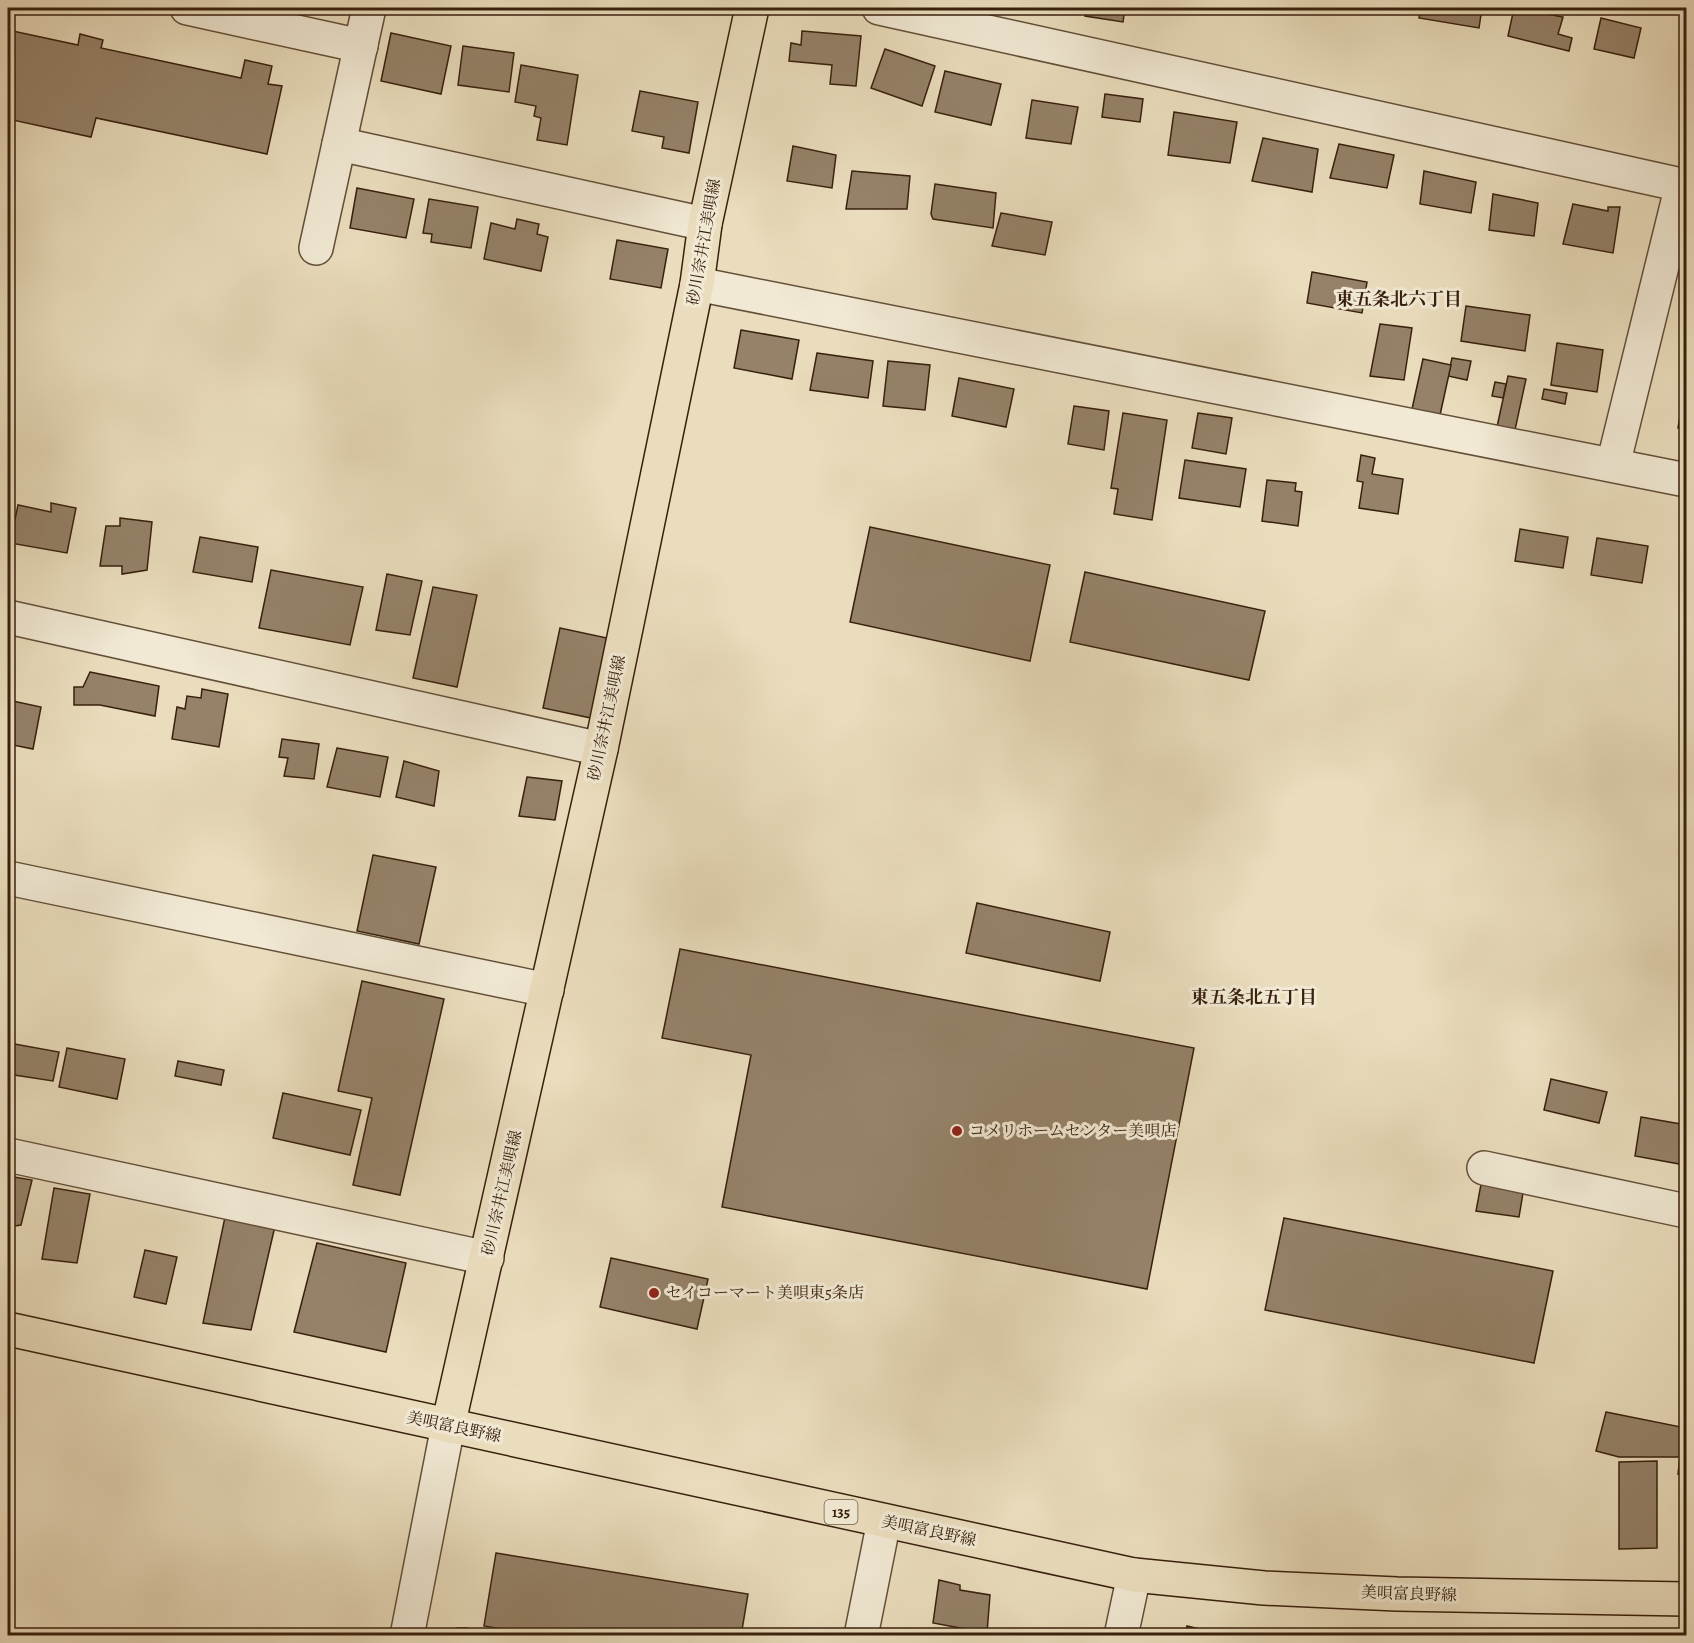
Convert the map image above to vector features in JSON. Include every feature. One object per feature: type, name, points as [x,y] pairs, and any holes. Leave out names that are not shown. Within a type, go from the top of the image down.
[{"type":"main road","name":"砂川奈井江美唄線","points":[[448,1426],[601,749],[697,284],[705,224],[752,8]]},
{"type":"main road","name":"美唄富良野線","points":[[8,1329],[1134,1575],[1264,1588],[1375,1593],[1686,1599]]},
{"type":"street","points":[[187,8],[361,46]]},
{"type":"street","points":[[316,248],[369,8]]},
{"type":"street","points":[[879,8],[1684,185],[1614,465]]},
{"type":"street","points":[[339,144],[705,224]]},
{"type":"street","points":[[697,284],[1686,480]]},
{"type":"street","points":[[8,617],[601,749]]},
{"type":"street","points":[[8,878],[547,990]]},
{"type":"street","points":[[8,1155],[487,1258]]},
{"type":"street","points":[[1484,1168],[1686,1211]]},
{"type":"street","points":[[408,1635],[448,1426]]},
{"type":"street","points":[[861,1635],[884,1521]]},
{"type":"street","points":[[1121,1635],[1134,1575]]},
{"type":"building","points":[[1086,8],[1125,8],[1123,22],[1085,16]]},
{"type":"building","points":[[1421,8],[1482,8],[1479,28],[1419,18]]},
{"type":"building","points":[[1514,8],[1563,17],[1558,34],[1572,38],[1569,51],[1508,36]]},
{"type":"building","points":[[1601,18],[1641,28],[1634,58],[1594,49]]},
{"type":"building","points":[[8,30],[78,45],[80,34],[103,40],[101,48],[241,78],[245,60],[272,66],[268,84],[282,86],[267,154],[96,118],[91,137],[8,119]]},
{"type":"building","points":[[802,31],[861,36],[856,86],[830,84],[832,65],[789,61],[791,43],[801,45]]},
{"type":"building","points":[[391,33],[451,46],[441,94],[381,81]]},
{"type":"building","points":[[463,46],[514,53],[509,92],[458,85]]},
{"type":"building","points":[[885,49],[935,66],[922,106],[871,88]]},
{"type":"building","points":[[521,65],[578,75],[567,145],[537,140],[541,118],[534,116],[536,106],[515,102]]},
{"type":"building","points":[[945,71],[1001,84],[991,125],[935,112]]},
{"type":"building","points":[[640,91],[698,102],[689,153],[662,148],[664,137],[632,131]]},
{"type":"building","points":[[1105,94],[1143,99],[1140,122],[1102,117]]},
{"type":"building","points":[[1032,100],[1078,107],[1071,144],[1026,138]]},
{"type":"building","points":[[1174,112],[1237,122],[1230,163],[1168,155]]},
{"type":"building","points":[[1263,138],[1318,149],[1312,192],[1252,181]]},
{"type":"building","points":[[1339,144],[1394,155],[1387,188],[1330,178]]},
{"type":"building","points":[[793,146],[836,155],[832,188],[787,181]]},
{"type":"building","points":[[852,171],[910,176],[907,209],[846,209]]},
{"type":"building","points":[[1424,171],[1476,182],[1471,213],[1420,204]]},
{"type":"building","points":[[935,184],[996,193],[993,228],[933,219],[931,214]]},
{"type":"building","points":[[357,188],[414,199],[406,238],[350,228]]},
{"type":"building","points":[[1493,194],[1538,203],[1534,236],[1489,230]]},
{"type":"building","points":[[429,199],[478,207],[471,248],[431,242],[432,234],[423,233]]},
{"type":"building","points":[[1573,204],[1608,211],[1608,207],[1620,207],[1613,253],[1563,244]]},
{"type":"building","points":[[1001,213],[1052,222],[1045,255],[992,246]]},
{"type":"building","points":[[517,219],[539,224],[537,234],[548,237],[541,271],[484,259],[491,223],[515,229]]},
{"type":"building","points":[[617,240],[668,249],[661,288],[610,279]]},
{"type":"building","points":[[1312,272],[1367,282],[1362,313],[1307,303]]},
{"type":"building","points":[[1466,306],[1530,315],[1525,351],[1461,341]]},
{"type":"building","points":[[1380,324],[1412,328],[1404,380],[1370,376]]},
{"type":"building","points":[[741,330],[799,340],[792,379],[734,368]]},
{"type":"building","points":[[1557,343],[1603,350],[1597,392],[1551,385]]},
{"type":"building","points":[[817,353],[873,361],[868,398],[810,390]]},
{"type":"building","points":[[1452,358],[1471,361],[1467,380],[1448,376]]},
{"type":"building","points":[[1423,359],[1451,365],[1440,415],[1412,409]]},
{"type":"building","points":[[888,361],[930,365],[925,410],[883,406]]},
{"type":"building","points":[[1508,376],[1526,379],[1515,430],[1497,427]]},
{"type":"building","points":[[959,378],[1014,389],[1006,427],[952,416]]},
{"type":"building","points":[[1495,382],[1506,384],[1503,398],[1492,396]]},
{"type":"building","points":[[1544,389],[1567,393],[1565,404],[1542,399]]},
{"type":"building","points":[[1683,397],[1686,397],[1686,430],[1678,428]]},
{"type":"building","points":[[1074,406],[1109,411],[1104,450],[1068,444]]},
{"type":"building","points":[[1123,413],[1167,420],[1152,520],[1114,514],[1118,489],[1111,488]]},
{"type":"building","points":[[1198,413],[1232,418],[1226,454],[1192,448]]},
{"type":"building","points":[[1361,455],[1375,458],[1372,474],[1403,479],[1398,514],[1359,508],[1363,482],[1357,481]]},
{"type":"building","points":[[1185,460],[1246,469],[1240,507],[1179,498]]},
{"type":"building","points":[[1267,480],[1296,483],[1295,491],[1302,492],[1298,526],[1262,521]]},
{"type":"building","points":[[51,503],[76,508],[67,553],[10,543],[18,505],[51,512]]},
{"type":"building","points":[[120,518],[152,522],[147,570],[122,574],[122,566],[100,566],[106,526],[120,526]]},
{"type":"building","points":[[870,527],[1050,565],[1030,661],[850,622]]},
{"type":"building","points":[[1520,529],[1568,537],[1563,568],[1515,561]]},
{"type":"building","points":[[200,537],[258,547],[252,582],[193,572]]},
{"type":"building","points":[[1597,538],[1648,546],[1642,583],[1591,575]]},
{"type":"building","points":[[271,570],[363,587],[350,645],[259,628]]},
{"type":"building","points":[[1085,572],[1265,611],[1249,680],[1070,642]]},
{"type":"building","points":[[387,574],[422,581],[410,635],[376,630]]},
{"type":"building","points":[[433,587],[477,595],[457,687],[413,678]]},
{"type":"building","points":[[560,628],[607,638],[591,718],[543,708]]},
{"type":"building","points":[[90,672],[159,686],[155,716],[100,705],[74,705],[74,687],[83,687]]},
{"type":"building","points":[[202,689],[228,694],[219,747],[172,739],[177,707],[185,709],[187,696],[201,698]]},
{"type":"building","points":[[8,700],[41,707],[33,749],[8,744]]},
{"type":"building","points":[[282,739],[319,744],[314,779],[284,776],[288,758],[279,757]]},
{"type":"building","points":[[337,748],[388,757],[380,797],[327,787]]},
{"type":"building","points":[[404,761],[439,771],[434,806],[396,797]]},
{"type":"building","points":[[527,777],[562,781],[555,820],[519,816]]},
{"type":"building","points":[[373,855],[436,867],[419,944],[357,931]]},
{"type":"building","points":[[977,903],[1110,932],[1100,981],[966,953]]},
{"type":"building","name":"コメリホームセンター美唄店","points":[[680,949],[1194,1048],[1147,1289],[722,1207],[751,1055],[662,1038]]},
{"type":"building","points":[[362,981],[444,999],[400,1195],[353,1185],[372,1098],[338,1091]]},
{"type":"building","points":[[9,1043],[59,1052],[53,1081],[8,1074]]},
{"type":"building","points":[[67,1048],[125,1059],[117,1099],[59,1087]]},
{"type":"building","points":[[178,1061],[224,1070],[221,1085],[175,1076]]},
{"type":"building","points":[[1551,1079],[1607,1092],[1599,1123],[1544,1110]]},
{"type":"building","points":[[283,1093],[361,1110],[350,1155],[273,1138]]},
{"type":"building","points":[[1641,1117],[1686,1125],[1685,1165],[1635,1156]]},
{"type":"building","points":[[8,1176],[32,1180],[21,1225],[8,1227]]},
{"type":"building","points":[[1482,1179],[1524,1187],[1519,1217],[1476,1211]]},
{"type":"building","points":[[54,1188],[90,1194],[77,1263],[42,1259]]},
{"type":"building","points":[[225,1217],[275,1226],[251,1330],[203,1323]]},
{"type":"building","points":[[1284,1218],[1553,1271],[1534,1363],[1265,1310]]},
{"type":"building","points":[[317,1243],[406,1263],[386,1352],[294,1332]]},
{"type":"building","points":[[145,1250],[177,1257],[166,1304],[134,1297]]},
{"type":"building","name":"セイコーマート美唄東5条店","points":[[611,1258],[708,1279],[697,1329],[600,1307]]},
{"type":"building","points":[[1606,1412],[1686,1428],[1686,1475],[1678,1474],[1680,1457],[1619,1457],[1596,1451]]},
{"type":"building","points":[[1657,1461],[1657,1548],[1619,1549],[1619,1462]]},
{"type":"building","points":[[496,1553],[748,1594],[741,1636],[542,1636],[484,1626]]},
{"type":"building","points":[[939,1580],[960,1585],[960,1590],[990,1595],[987,1633],[933,1623]]},
{"type":"building","points":[[1187,1626],[1226,1635],[1226,1636],[1184,1636]]},
{"type":"building","points":[[457,1628],[466,1628],[502,1636],[456,1636]]},
{"type":"place","name":"コメリホームセンター美唄店","points":[[957,1131]]},
{"type":"place","name":"セイコーマート美唄東5条店","points":[[654,1293]]},
{"type":"district","name":"東五条北六丁目","points":[[1399,299]]},
{"type":"district","name":"東五条北五丁目","points":[[1254,997]]}]
